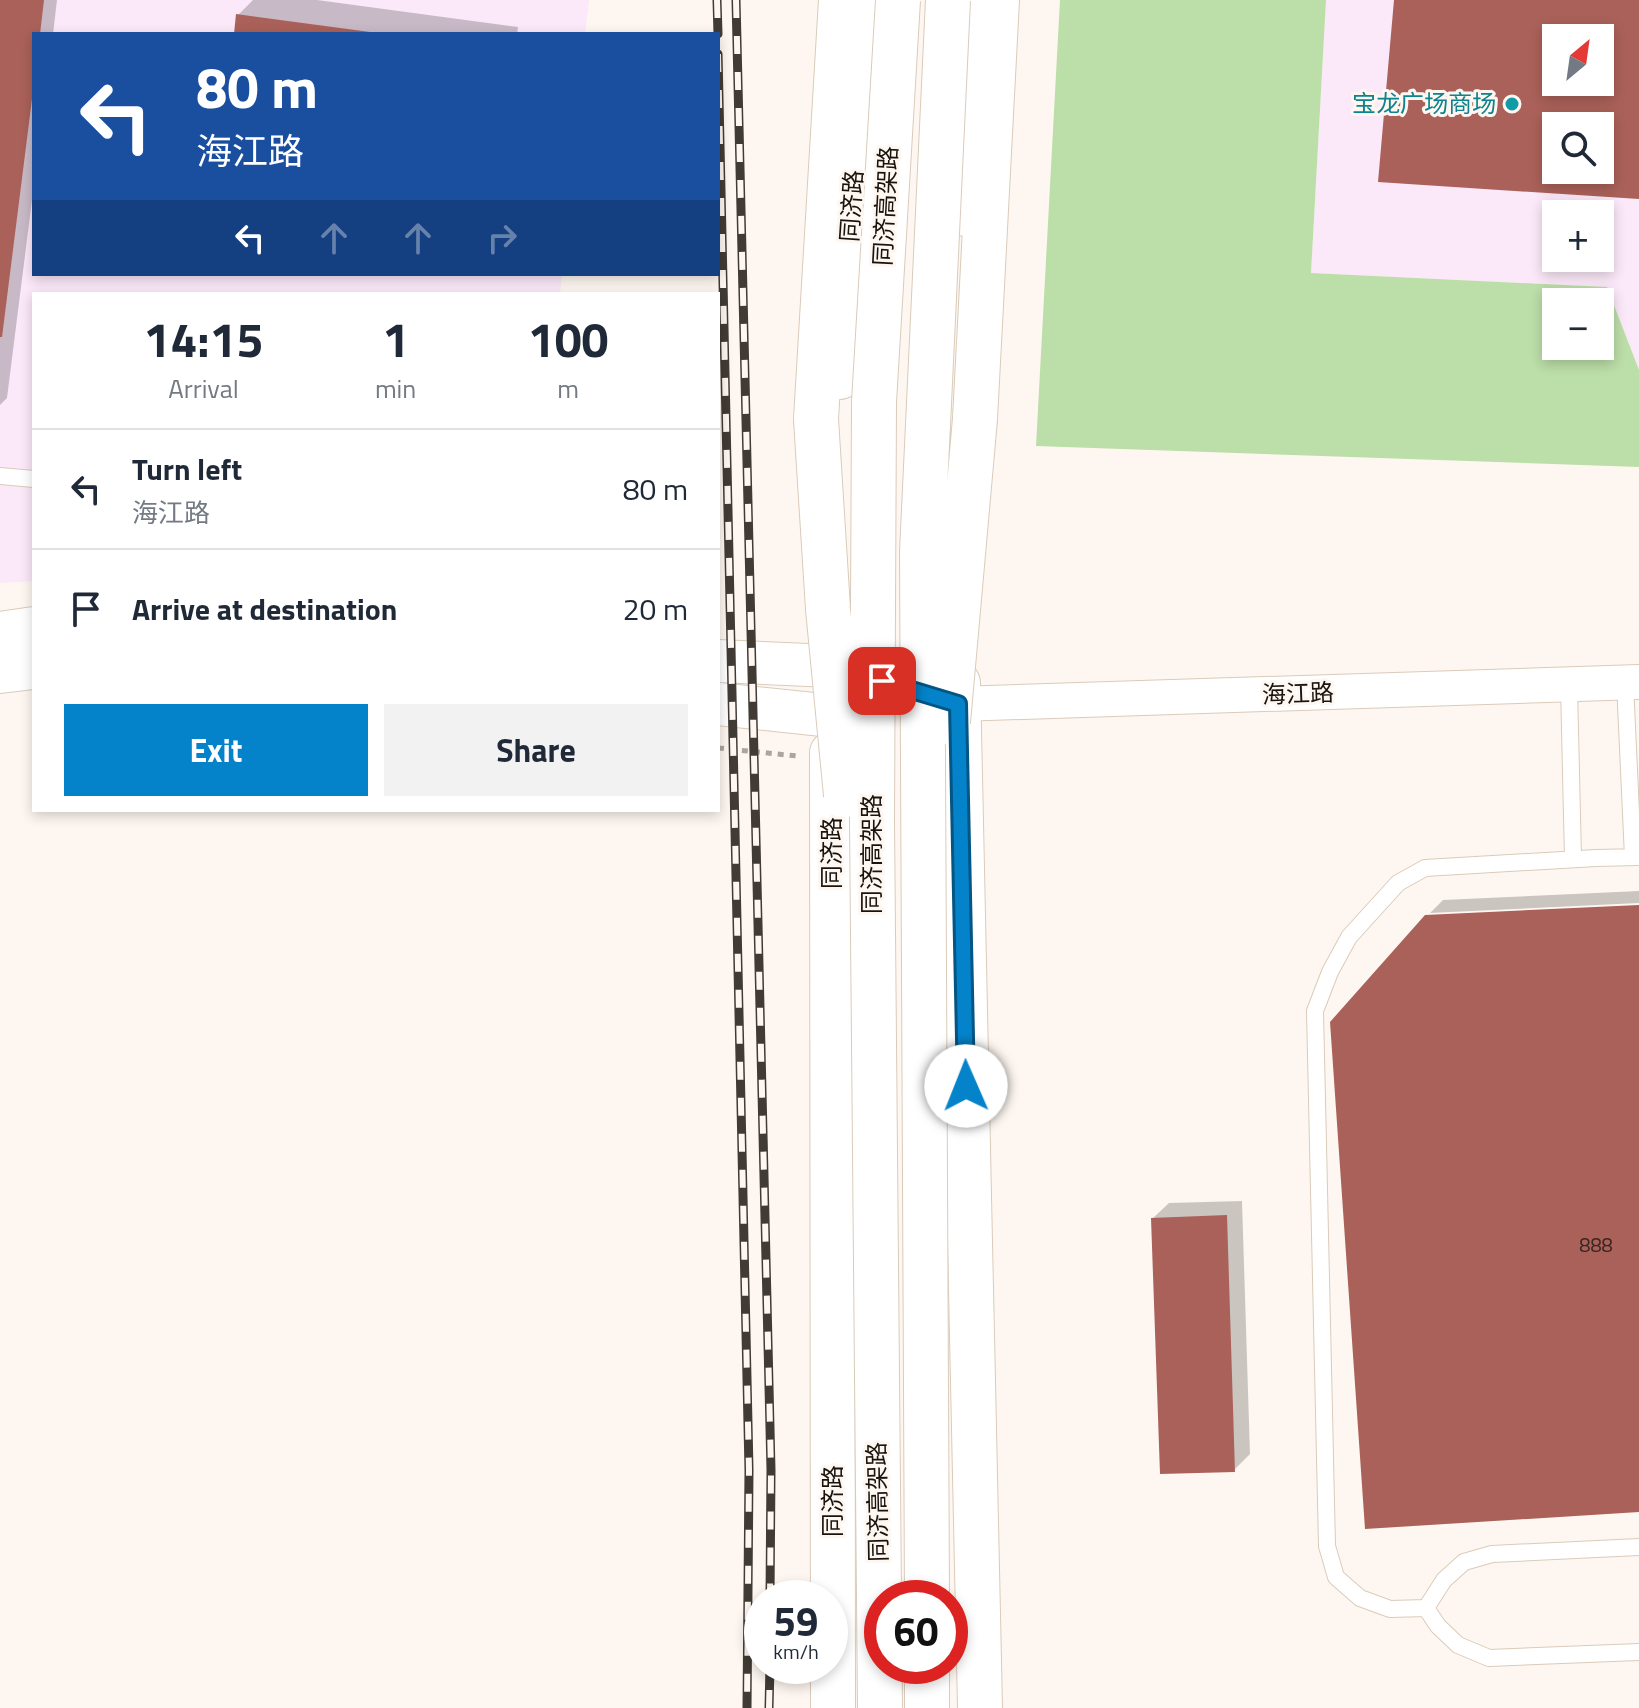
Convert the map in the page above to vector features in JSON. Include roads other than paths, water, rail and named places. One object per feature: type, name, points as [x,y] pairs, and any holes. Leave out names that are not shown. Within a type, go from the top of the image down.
[{"type":"main road","points":[[841,0],[816,419],[828,609],[854,901],[878,1510]]},
{"type":"main road","name":"同济路","points":[[833,1708],[832,480],[867,0]]},
{"type":"main road","name":"同济高架路","points":[[880,1708],[872,821],[874,402],[898,0]]},
{"type":"main road","name":"同济高架路","points":[[927,1580],[922,552],[948,0]]},
{"type":"main road","points":[[973,0],[968,66],[958,704],[980,1708]]},
{"type":"main road","points":[[924,991],[975,419],[997,0]]},
{"type":"main road","points":[[927,1684],[927,1708]]},
{"type":"street","points":[[0,633],[32,628]]},
{"type":"street","name":"海江路","points":[[720,661],[832,666],[958,704]]},
{"type":"street","points":[[0,672],[32,668]]},
{"type":"street","name":"海江路","points":[[720,704],[832,716],[958,704],[1632,683]]},
{"type":"lane","points":[[0,476],[32,479]]},
{"type":"lane","points":[[1426,1608],[1390,1609],[1360,1598],[1336,1577],[1327,1546],[1315,1011],[1330,972],[1349,937],[1398,883],[1425,868],[1636,857],[1632,683]]},
{"type":"lane","points":[[1569,686],[1573,859]]},
{"type":"lane","points":[[1426,1608],[1444,1580],[1464,1562],[1492,1554],[1639,1547]]},
{"type":"lane","points":[[1426,1608],[1438,1626],[1458,1645],[1489,1658],[1639,1652]]},
{"type":"railway","points":[[717,0],[718,32]]},
{"type":"railway","points":[[736,0],[771,1470],[770,1580]]},
{"type":"railway","points":[[720,145],[749,1470],[747,1708]]},
{"type":"railway","points":[[769,1708],[770,1684]]},
{"type":"place","name":"宝龙广场商场","points":[[1512,104]]}]
